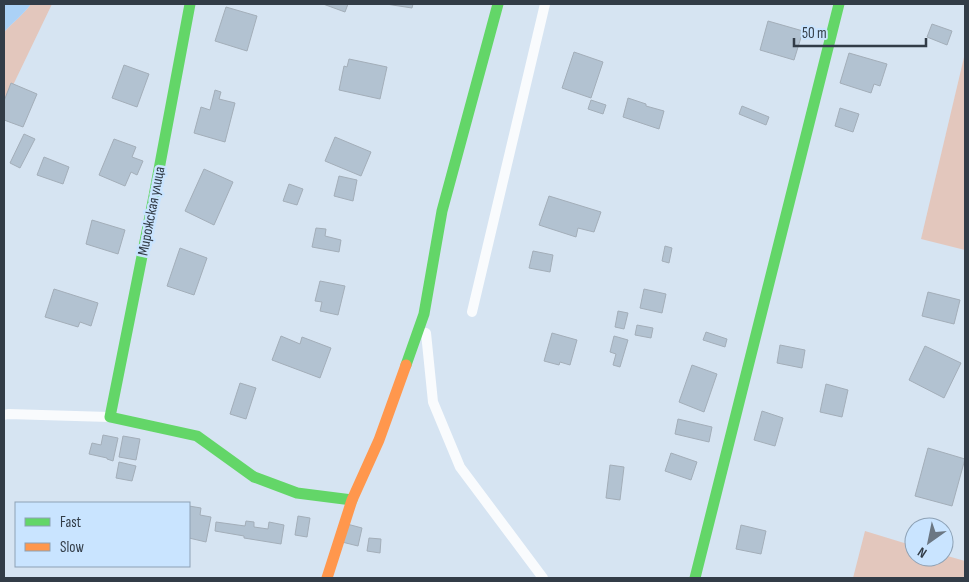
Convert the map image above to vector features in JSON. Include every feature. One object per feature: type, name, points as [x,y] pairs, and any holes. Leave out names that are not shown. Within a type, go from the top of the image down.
[{"type":"street","name":"Мирожская улица","points":[[110,417],[190,4]]},
{"type":"street","points":[[327,578],[352,500],[380,440],[424,314],[442,211],[498,4]]},
{"type":"street","points":[[695,578],[839,4]]},
{"type":"street","points":[[110,417],[197,436],[254,477],[297,493],[352,500]]},
{"type":"lane","points":[[472,312],[545,4]]},
{"type":"lane","points":[[424,314],[433,402],[460,467],[543,578]]},
{"type":"lane","points":[[4,415],[110,417]]},
{"type":"shaded area","points":[[31,4],[52,4],[4,104],[4,32]]},
{"type":"shaded area","points":[[965,53],[965,250],[921,239]]},
{"type":"shaded area","points":[[865,531],[904,543],[904,567],[954,567],[954,558],[965,561],[965,578],[853,578]]},
{"type":"water","points":[[4,4],[31,4],[4,32]]},
{"type":"building","points":[[323,4],[348,4],[345,12]]},
{"type":"building","points":[[386,4],[413,4],[412,8]]},
{"type":"building","points":[[226,7],[257,16],[247,51],[215,41]]},
{"type":"building","points":[[768,21],[803,31],[794,60],[760,50]]},
{"type":"building","points":[[932,24],[952,31],[947,45],[927,37]]},
{"type":"building","points":[[574,52],[603,62],[591,98],[562,88]]},
{"type":"building","points":[[849,53],[887,64],[880,86],[874,84],[871,93],[840,83]]},
{"type":"building","points":[[349,59],[387,67],[380,99],[339,90],[344,66],[347,67]]},
{"type":"building","points":[[124,65],[149,74],[137,107],[112,98]]},
{"type":"building","points":[[11,83],[37,94],[23,127],[4,120],[4,101]]},
{"type":"building","points":[[215,90],[221,92],[219,99],[235,103],[225,142],[194,133],[201,107],[210,110]]},
{"type":"building","points":[[628,98],[664,111],[659,129],[623,117]]},
{"type":"building","points":[[591,100],[606,105],[603,114],[588,109]]},
{"type":"building","points":[[742,106],[769,117],[766,125],[739,114]]},
{"type":"building","points":[[840,108],[859,114],[853,132],[835,126]]},
{"type":"building","points":[[24,134],[35,139],[20,168],[10,163]]},
{"type":"building","points":[[335,137],[371,152],[361,176],[325,161]]},
{"type":"building","points":[[114,139],[136,147],[132,157],[143,161],[137,175],[131,172],[125,186],[99,175]]},
{"type":"building","points":[[44,157],[69,167],[63,184],[37,175]]},
{"type":"building","points":[[204,169],[233,182],[214,225],[185,211]]},
{"type":"building","points":[[339,176],[357,180],[353,201],[334,196]]},
{"type":"building","points":[[289,184],[303,189],[297,205],[283,201]]},
{"type":"building","points":[[549,196],[601,212],[594,232],[578,228],[576,237],[539,225]]},
{"type":"building","points":[[92,220],[125,230],[118,254],[86,244]]},
{"type":"building","points":[[316,228],[326,229],[325,236],[341,240],[339,252],[312,247]]},
{"type":"building","points":[[665,246],[672,248],[669,263],[662,261]]},
{"type":"building","points":[[180,248],[207,258],[194,295],[167,286]]},
{"type":"building","points":[[533,251],[553,255],[550,272],[529,268]]},
{"type":"building","points":[[320,281],[345,286],[338,315],[320,311],[322,302],[315,301]]},
{"type":"building","points":[[54,289],[98,303],[91,326],[80,322],[78,327],[45,317]]},
{"type":"building","points":[[644,289],[666,294],[662,313],[640,308]]},
{"type":"building","points":[[928,292],[960,300],[954,324],[922,316]]},
{"type":"building","points":[[618,311],[628,313],[624,329],[615,327]]},
{"type":"building","points":[[637,325],[653,328],[651,338],[635,335]]},
{"type":"building","points":[[706,332],[727,339],[725,347],[703,340]]},
{"type":"building","points":[[552,333],[577,340],[570,365],[560,362],[559,365],[544,361]]},
{"type":"building","points":[[281,336],[300,344],[302,337],[331,348],[320,378],[272,360]]},
{"type":"building","points":[[614,336],[628,340],[620,367],[613,365],[616,354],[610,352]]},
{"type":"building","points":[[780,345],[805,350],[802,368],[777,363]]},
{"type":"building","points":[[925,346],[961,363],[944,398],[909,380]]},
{"type":"building","points":[[692,365],[717,374],[704,412],[679,402]]},
{"type":"building","points":[[240,383],[256,388],[246,419],[230,414]]},
{"type":"building","points":[[826,384],[848,390],[842,417],[820,412]]},
{"type":"building","points":[[762,411],[783,418],[775,446],[754,440]]},
{"type":"building","points":[[678,419],[712,427],[709,442],[675,434]]},
{"type":"building","points":[[103,435],[118,438],[113,461],[89,454],[92,443],[101,445]]},
{"type":"building","points":[[123,436],[140,439],[136,460],[119,457]]},
{"type":"building","points":[[928,448],[965,459],[952,506],[915,496]]},
{"type":"building","points":[[671,453],[697,462],[691,480],[665,471]]},
{"type":"building","points":[[119,462],[136,466],[132,481],[116,478]]},
{"type":"building","points":[[610,465],[624,467],[620,500],[606,498]]},
{"type":"building","points":[[190,506],[201,508],[200,515],[211,517],[206,542],[190,538]]},
{"type":"building","points":[[298,516],[310,518],[307,537],[295,535]]},
{"type":"building","points":[[246,521],[254,522],[254,527],[268,529],[269,522],[284,525],[281,544],[215,531],[216,522],[245,526]]},
{"type":"building","points":[[347,524],[362,528],[358,546],[342,542]]},
{"type":"building","points":[[741,525],[766,531],[761,554],[736,549]]},
{"type":"building","points":[[369,538],[381,539],[380,553],[367,551]]},
{"type":"traffic: fast","points":[[190,4],[110,417],[197,436],[254,477],[297,493],[352,500]]},
{"type":"traffic: fast","points":[[406,365],[424,314],[442,211],[498,4]]},
{"type":"traffic: fast","points":[[695,578],[839,4]]},
{"type":"traffic: slow","points":[[327,578],[352,500],[379,440],[406,365]]}]
